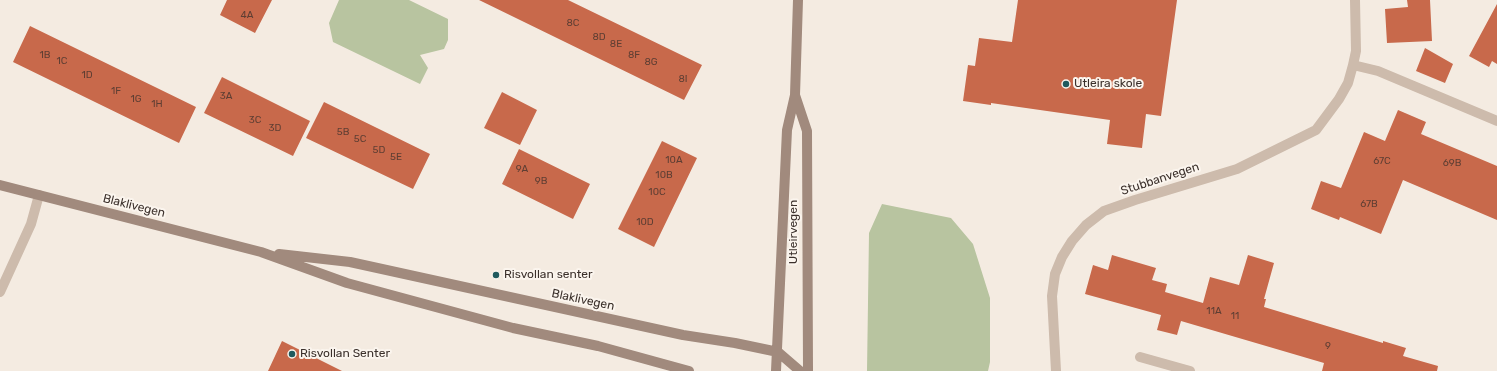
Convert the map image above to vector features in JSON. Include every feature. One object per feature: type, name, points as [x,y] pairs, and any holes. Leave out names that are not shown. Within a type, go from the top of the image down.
[{"type":"main road","name":"Utleirvegen","points":[[776,371],[787,130],[795,95],[798,0]]},
{"type":"main road","name":"Utleirvegen","points":[[795,95],[807,131],[808,371]]},
{"type":"main road","name":"Blaklivegen","points":[[0,185],[261,252],[347,283],[513,328],[598,346],[689,371]]},
{"type":"main road","name":"Blaklivegen","points":[[261,252],[350,262],[683,335],[778,352]]},
{"type":"main road","points":[[778,352],[800,371]]},
{"type":"street","name":"Stubbanvegen","points":[[1056,371],[1052,296],[1056,274],[1062,257],[1072,241],[1086,225],[1104,211],[1237,169],[1316,130],[1339,99],[1348,83],[1354,65],[1356,33],[1355,0]]},
{"type":"street","points":[[1354,65],[1378,71],[1497,121]]},
{"type":"street","points":[[0,292],[31,224],[39,195]]},
{"type":"street","points":[[1140,357],[1190,371]]},
{"type":"green space","points":[[339,0],[409,0],[448,19],[448,40],[444,49],[420,55],[428,68],[420,84],[333,42],[329,23]]},
{"type":"green space","points":[[882,204],[951,218],[973,244],[990,298],[990,362],[988,371],[867,371],[869,233]]},
{"type":"building","points":[[227,0],[272,0],[255,33],[220,15]]},
{"type":"building","points":[[479,0],[568,0],[702,65],[684,100]]},
{"type":"building","name":"Utleira skole","points":[[1018,0],[1177,0],[1161,116],[1146,114],[1142,148],[1107,144],[1110,120],[991,103],[991,105],[963,101],[968,65],[975,66],[979,38],[1012,42]]},
{"type":"building","points":[[1407,0],[1430,0],[1432,41],[1387,43],[1385,9],[1408,7]]},
{"type":"building","points":[[1497,4],[1497,64],[1492,61],[1489,67],[1469,56]]},
{"type":"building","points":[[30,26],[196,107],[179,143],[13,62]]},
{"type":"building","points":[[1425,48],[1453,64],[1445,83],[1416,71]]},
{"type":"building","points":[[222,77],[310,121],[293,156],[204,113]]},
{"type":"building","points":[[502,92],[537,110],[520,145],[484,128]]},
{"type":"building","points":[[324,102],[430,154],[413,189],[306,138]]},
{"type":"building","points":[[1398,110],[1426,122],[1421,134],[1497,166],[1497,220],[1403,180],[1381,234],[1340,217],[1339,220],[1311,209],[1321,181],[1341,188],[1364,132],[1385,141]]},
{"type":"building","points":[[662,141],[697,158],[654,247],[618,229]]},
{"type":"building","points":[[519,149],[590,184],[573,219],[502,184]]},
{"type":"building","points":[[1112,255],[1156,268],[1152,280],[1167,284],[1165,292],[1203,303],[1210,277],[1239,285],[1248,255],[1274,263],[1264,299],[1266,299],[1264,307],[1383,343],[1383,341],[1406,348],[1403,356],[1438,366],[1437,371],[1322,371],[1324,363],[1181,321],[1177,335],[1157,330],[1161,315],[1085,294],[1093,265],[1108,270]]},
{"type":"building","name":"Risvollan Senter","points":[[282,341],[342,371],[268,371]]},
{"type":"place","name":"Utleira skole","points":[[1066,84]]},
{"type":"place","name":"Risvollan senter","points":[[496,275]]},
{"type":"place","name":"Risvollan Senter","points":[[292,354]]}]
